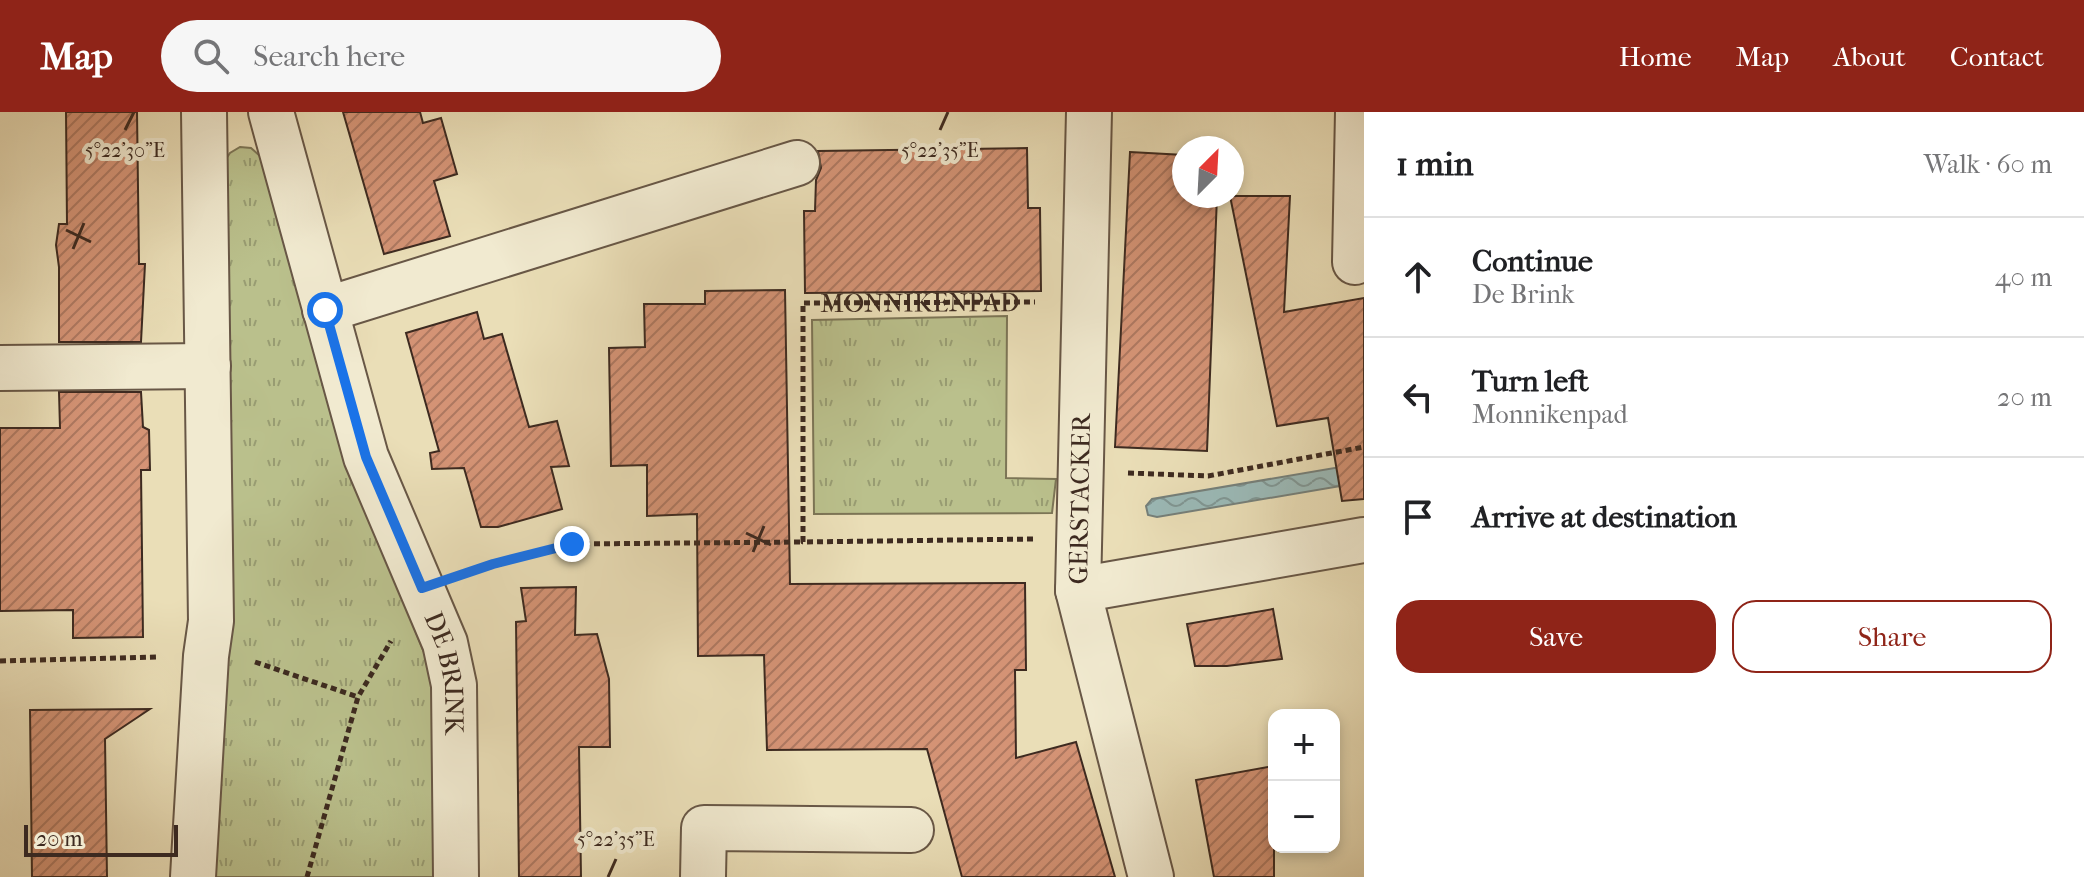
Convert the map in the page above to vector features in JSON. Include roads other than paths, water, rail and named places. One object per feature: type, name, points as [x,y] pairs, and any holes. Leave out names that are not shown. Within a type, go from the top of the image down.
[{"type":"street","points":[[193,877],[206,656],[211,621],[204,112]]},
{"type":"street","name":"DE BRINK","points":[[271,112],[366,457],[445,643],[454,685],[456,877]]},
{"type":"street","name":"GERSTACKER","points":[[1089,112],[1078,590],[1151,877]]},
{"type":"street","points":[[1355,262],[1358,112]]},
{"type":"street","points":[[325,310],[797,163]]},
{"type":"street","points":[[0,368],[208,366]]},
{"type":"street","points":[[1078,590],[1364,540]]},
{"type":"street","points":[[703,877],[704,828],[911,830]]},
{"type":"water","points":[[1364,463],[1364,482],[1157,517],[1148,515],[1146,506],[1152,499]]}]
